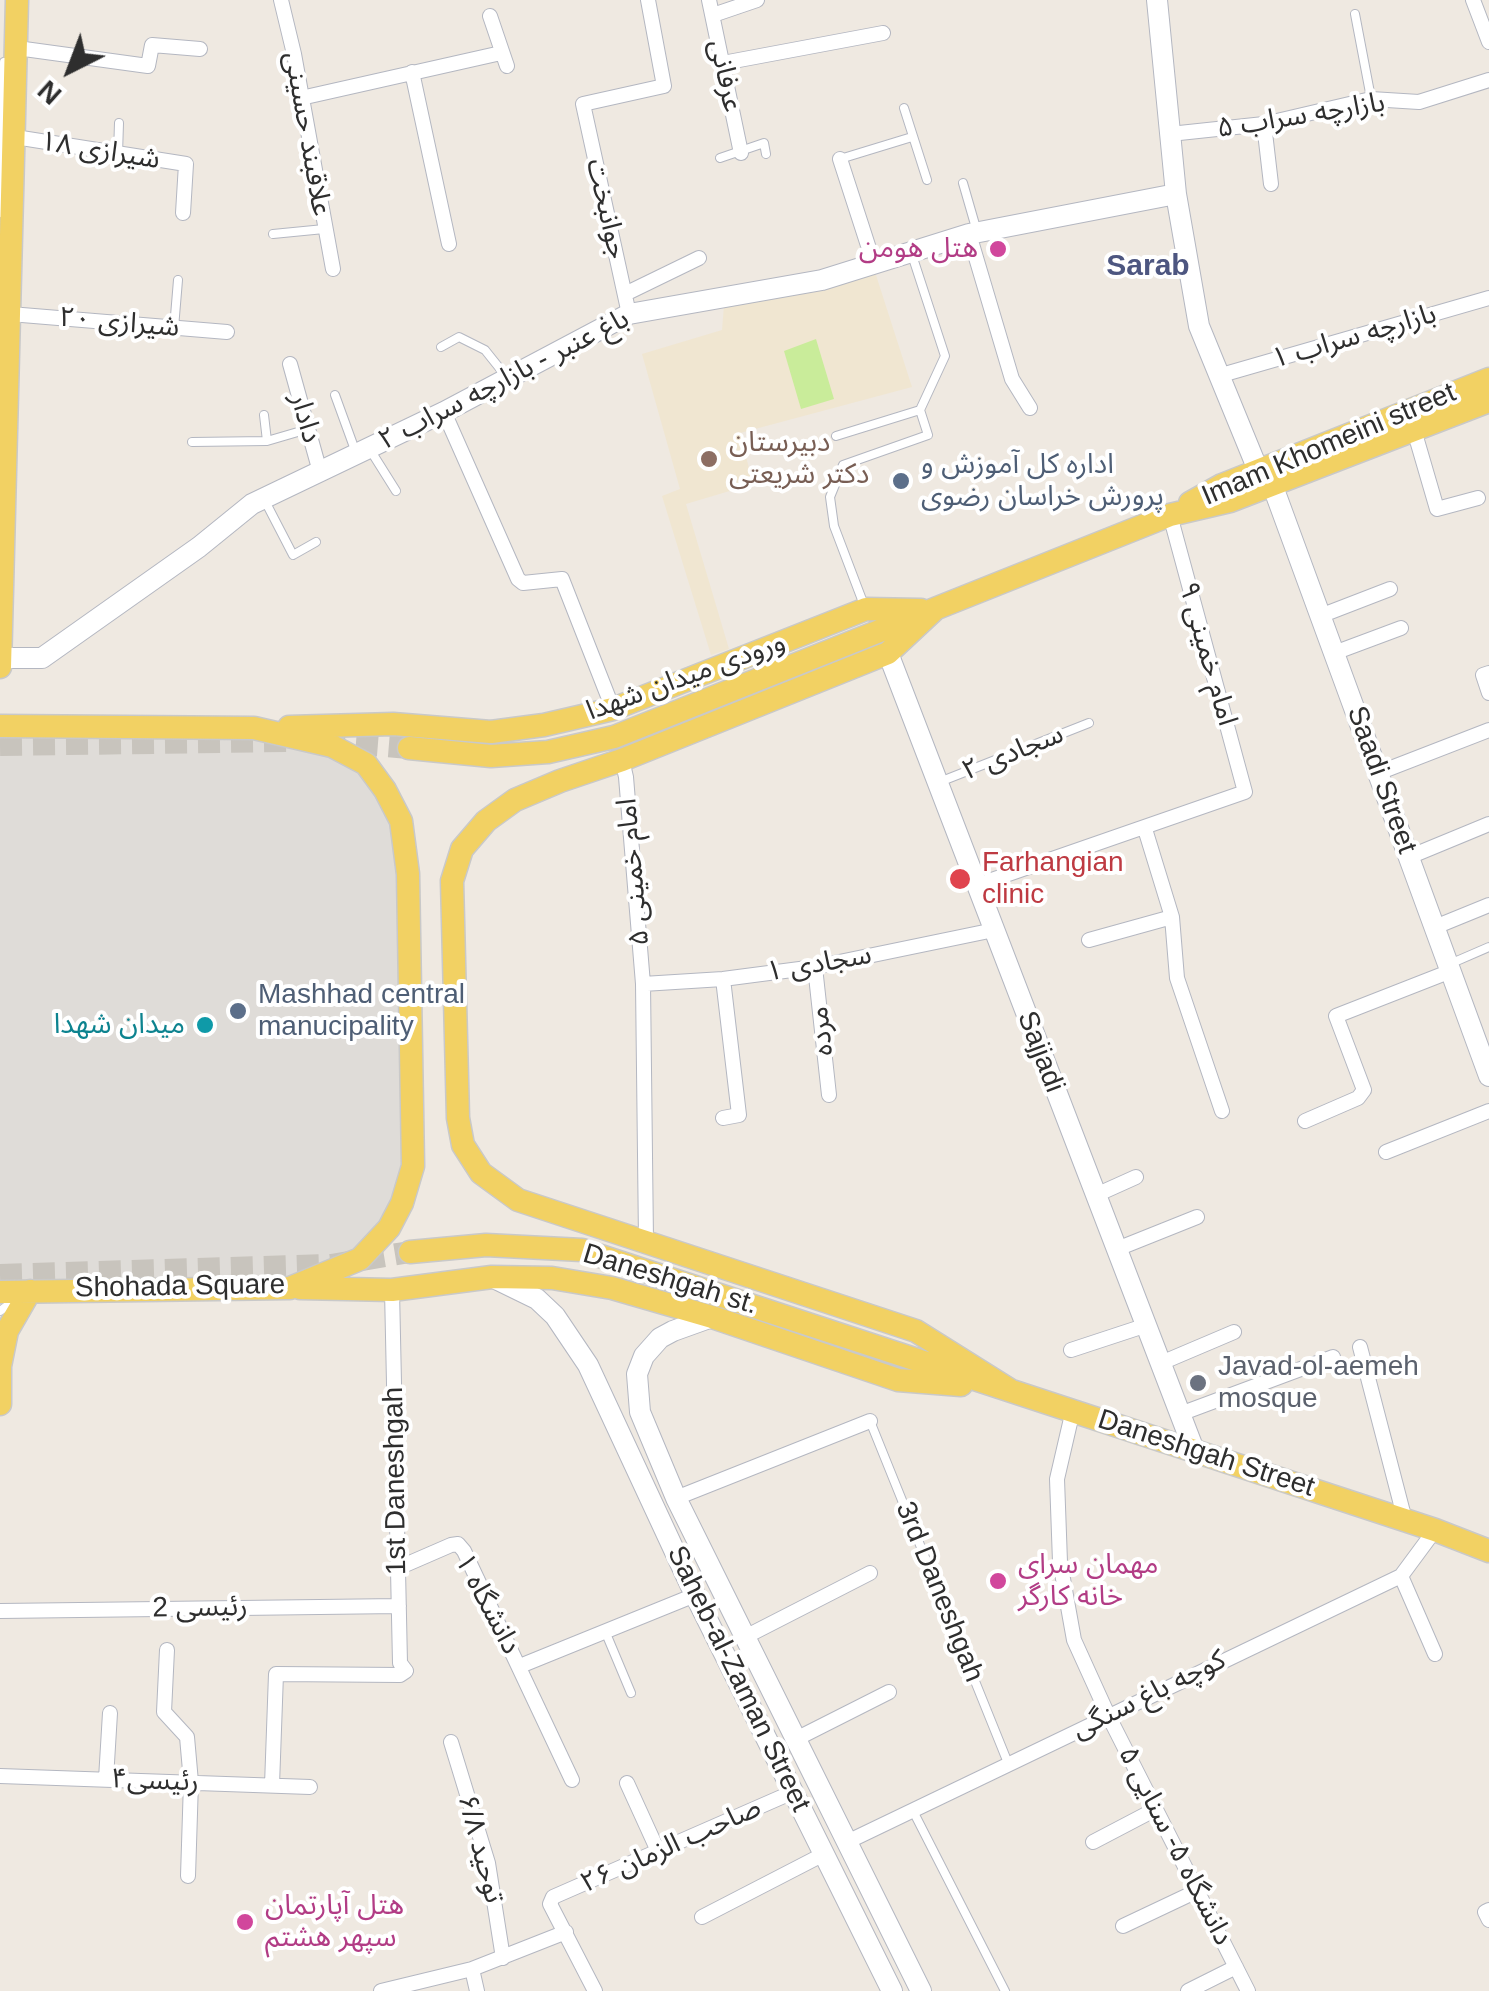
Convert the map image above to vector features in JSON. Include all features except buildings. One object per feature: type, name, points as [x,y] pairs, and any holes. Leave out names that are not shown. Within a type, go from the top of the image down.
[{"type":"main road","points":[[0,668],[15,137],[10,53],[17,0]]},
{"type":"main road","name":"Imam Khomeini street","points":[[881,644],[934,610],[1170,515],[1230,501],[1265,477],[1489,379]]},
{"type":"main road","name":"Imam Khomeini street","points":[[1265,477],[1414,430],[1489,401]]},
{"type":"main road","name":"ورودی میدان شهدا","points":[[254,728],[393,724],[491,732],[544,725],[613,709],[866,609],[934,610]]},
{"type":"main road","points":[[409,748],[492,756],[548,752],[614,737],[881,644]]},
{"type":"main road","points":[[881,644],[622,760],[515,800],[486,821],[462,849],[452,882],[458,1118],[464,1145],[482,1173],[518,1200],[916,1331],[1010,1390]]},
{"type":"main road","name":"Shohada Square","points":[[0,1292],[290,1288],[360,1259],[389,1228],[402,1203],[413,1166],[408,874],[401,821],[386,790],[366,764],[332,746],[254,728],[2,720]]},
{"type":"main road","name":"Daneshgah st.","points":[[410,1252],[486,1245],[582,1250],[922,1362]]},
{"type":"main road","points":[[290,1288],[392,1290],[492,1278],[552,1278],[612,1288],[712,1317],[898,1380],[1010,1390]]},
{"type":"main road","points":[[0,1404],[0,1366],[7,1331],[30,1291]]},
{"type":"main road","name":"Daneshgah Street","points":[[922,1362],[1489,1551]]},
{"type":"street","name":"علاقبند حسینی","points":[[281,0],[333,269]]},
{"type":"street","name":"جوانبخت","points":[[627,304],[582,104],[664,86],[648,0]]},
{"type":"street","points":[[711,7],[758,0]]},
{"type":"street","name":"Saadi Street","points":[[1157,0],[1176,194],[1198,326],[1265,477],[1334,652],[1434,927],[1483,1043],[1489,1076]]},
{"type":"street","points":[[1472,0],[1489,42]]},
{"type":"street","name":"عرفانی","points":[[711,7],[742,153]]},
{"type":"street","points":[[301,98],[412,72],[504,60],[490,16]]},
{"type":"street","points":[[722,63],[884,33]]},
{"type":"street","points":[[10,53],[148,66],[152,46],[200,49]]},
{"type":"street","points":[[412,72],[450,244]]},
{"type":"street","name":"بازارچه سراب ۵","points":[[1170,134],[1264,124],[1371,99],[1419,102],[1489,80]]},
{"type":"street","points":[[1264,124],[1271,184]]},
{"type":"street","name":"شیرازی ۱۸","points":[[15,137],[186,164],[183,214]]},
{"type":"street","points":[[840,160],[874,264]]},
{"type":"street","name":"باغ عنبر - بازارچه سراب ۲","points":[[0,658],[42,658],[264,498],[507,379],[627,304],[822,280],[973,234],[1176,194]]},
{"type":"street","points":[[973,234],[1012,379],[1030,408]]},
{"type":"street","points":[[627,304],[699,258]]},
{"type":"street","name":"بازارچه سراب ۱","points":[[1218,376],[1489,298]]},
{"type":"street","name":"شیرازی ۲۰","points":[[10,314],[227,332]]},
{"type":"street","name":"دادار","points":[[290,364],[320,472]]},
{"type":"street","points":[[444,412],[520,582],[562,579],[613,709]]},
{"type":"street","points":[[1414,430],[1436,509],[1478,498]]},
{"type":"street","name":"امام خمینی ۹","points":[[1145,830],[1245,792],[1170,515]]},
{"type":"street","points":[[1320,616],[1390,588]]},
{"type":"street","points":[[1334,652],[1402,628]]},
{"type":"street","name":"Sajjadi","points":[[881,644],[1194,1450]]},
{"type":"street","points":[[1489,673],[1483,675],[1489,693]]},
{"type":"street","points":[[1378,773],[1489,730]]},
{"type":"street","name":"امام خمینی ۵","points":[[622,760],[643,984],[646,1241]]},
{"type":"street","points":[[1408,856],[1489,824]]},
{"type":"street","points":[[977,886],[1145,830],[1172,917],[1177,978],[1222,1111]]},
{"type":"street","points":[[1434,927],[1489,905]]},
{"type":"street","points":[[1090,940],[1172,917]]},
{"type":"street","name":"سجادی ۱","points":[[643,984],[815,967],[994,930]]},
{"type":"street","name":"مرده","points":[[815,967],[829,1095]]},
{"type":"street","points":[[1305,1121],[1358,1098],[1364,1090],[1336,1016],[1450,968]]},
{"type":"street","points":[[723,979],[739,1115],[723,1118]]},
{"type":"street","points":[[1386,1152],[1489,1111]]},
{"type":"street","points":[[1096,1195],[1136,1177]]},
{"type":"street","points":[[1117,1249],[1197,1217]]},
{"type":"street","name":"Saheb-al-Zaman Street","points":[[492,1278],[546,1308],[564,1326],[588,1365],[695,1596],[892,1991]]},
{"type":"street","name":"1st Daneshgah","points":[[272,1785],[276,1674],[400,1676],[406,1671],[400,1663],[392,1290]]},
{"type":"street","points":[[712,1317],[673,1330],[644,1356],[637,1374],[640,1412],[676,1498],[921,1991]]},
{"type":"street","points":[[1071,1350],[1147,1326]]},
{"type":"street","points":[[1161,1364],[1234,1332]]},
{"type":"street","points":[[1360,1346],[1404,1520]]},
{"type":"street","points":[[1180,1414],[1333,1357]]},
{"type":"street","name":"دانشگاه ۵- سنایی ۵","points":[[1073,1410],[1057,1479],[1060,1562],[1074,1640],[1248,1991]]},
{"type":"street","points":[[676,1498],[870,1421]]},
{"type":"street","name":"کوچه باغ سنگی","points":[[847,1842],[1400,1576],[1435,1530]]},
{"type":"street","name":"دانشگاه ۱","points":[[398,1568],[458,1544],[520,1666]]},
{"type":"street","points":[[745,1638],[870,1572]]},
{"type":"street","points":[[1400,1576],[1436,1654]]},
{"type":"street","points":[[572,1780],[520,1666],[695,1596]]},
{"type":"street","name":"رئیسی 2","points":[[0,1611],[399,1606]]},
{"type":"street","points":[[167,1650],[164,1712],[187,1737],[191,1782],[188,1876]]},
{"type":"street","points":[[796,1739],[889,1692]]},
{"type":"street","points":[[106,1780],[110,1713]]},
{"type":"street","name":"توحید ۶/۸","points":[[451,1742],[488,1862],[503,1958]]},
{"type":"street","name":"رئیسی۴","points":[[0,1776],[310,1787]]},
{"type":"street","points":[[627,1783],[658,1851]]},
{"type":"street","name":"صاحب الزمان ۲۶","points":[[566,1932],[550,1900],[793,1792]]},
{"type":"street","points":[[1093,1842],[1156,1808]]},
{"type":"street","points":[[702,1917],[824,1854]]},
{"type":"street","points":[[1124,1926],[1197,1891]]},
{"type":"street","points":[[381,1991],[472,1969],[566,1932],[595,1991]]},
{"type":"street","points":[[1188,1991],[1236,1967]]},
{"type":"street","points":[[472,1969],[478,1991]]},
{"type":"lane","points":[[1355,14],[1371,99]]},
{"type":"lane","points":[[0,213],[10,53]]},
{"type":"lane","points":[[904,108],[926,180]]},
{"type":"lane","points":[[118,154],[120,124]]},
{"type":"lane","points":[[840,160],[912,137]]},
{"type":"lane","points":[[720,158],[764,142],[766,154]]},
{"type":"lane","points":[[963,184],[973,234]]},
{"type":"lane","points":[[273,234],[324,229]]},
{"type":"lane","points":[[866,609],[834,526],[830,497],[844,466],[928,435],[920,410],[945,356],[911,252]]},
{"type":"lane","points":[[174,328],[178,280]]},
{"type":"lane","points":[[442,347],[459,337],[485,350],[507,379]]},
{"type":"lane","points":[[335,394],[363,451],[396,491]]},
{"type":"lane","points":[[836,436],[920,410]]},
{"type":"lane","points":[[264,414],[266,442]]},
{"type":"lane","points":[[192,442],[266,442],[308,428]]},
{"type":"lane","points":[[264,498],[293,555],[316,542]]},
{"type":"lane","name":"سجادی ۲","points":[[938,783],[1089,723]]},
{"type":"lane","points":[[1450,968],[1489,947]]},
{"type":"lane","points":[[0,1310],[30,1291]]},
{"type":"lane","name":"3rd Daneshgah","points":[[870,1421],[1008,1763]]},
{"type":"lane","points":[[605,1631],[631,1693]]},
{"type":"lane","points":[[912,1809],[1005,1991]]},
{"type":"shaded area","name":"دبیرستان دکتر شریعتی","points":[[875,272],[912,387],[740,433],[753,484],[686,504],[729,649],[711,655],[662,496],[680,489],[642,354],[722,330],[724,305]]},
{"type":"shaded area","name":"میدان شهدا","points":[[0,726],[254,728],[366,764],[401,821],[413,1166],[360,1259],[290,1288],[0,1292]]},
{"type":"green space","points":[[816,339],[834,399],[801,409],[784,351]]},
{"type":"tunnel","points":[[0,745],[291,741]]},
{"type":"tunnel","points":[[323,741],[409,748]]},
{"type":"tunnel","points":[[0,1275],[331,1265],[410,1252]]},
{"type":"place","name":"هتل هومن","points":[[998,249]]},
{"type":"place","name":"دبیرستان دکتر شریعتی","points":[[709,459]]},
{"type":"place","name":"اداره کل آموزش و پرورش خراسان رضوی","points":[[901,481]]},
{"type":"place","name":"Farhangian clinic","points":[[960,879]]},
{"type":"place","name":"Mashhad central manucipality","points":[[238,1011]]},
{"type":"place","name":"میدان شهدا","points":[[205,1025]]},
{"type":"place","name":"Javad-ol-aemeh mosque","points":[[1198,1383]]},
{"type":"place","name":"مهمان سرای خانه کارگر","points":[[998,1581]]},
{"type":"place","name":"هتل آپارتمان سپهر هشتم","points":[[245,1922]]},
{"type":"district","name":"Sarab","points":[[1148,267]]}]
